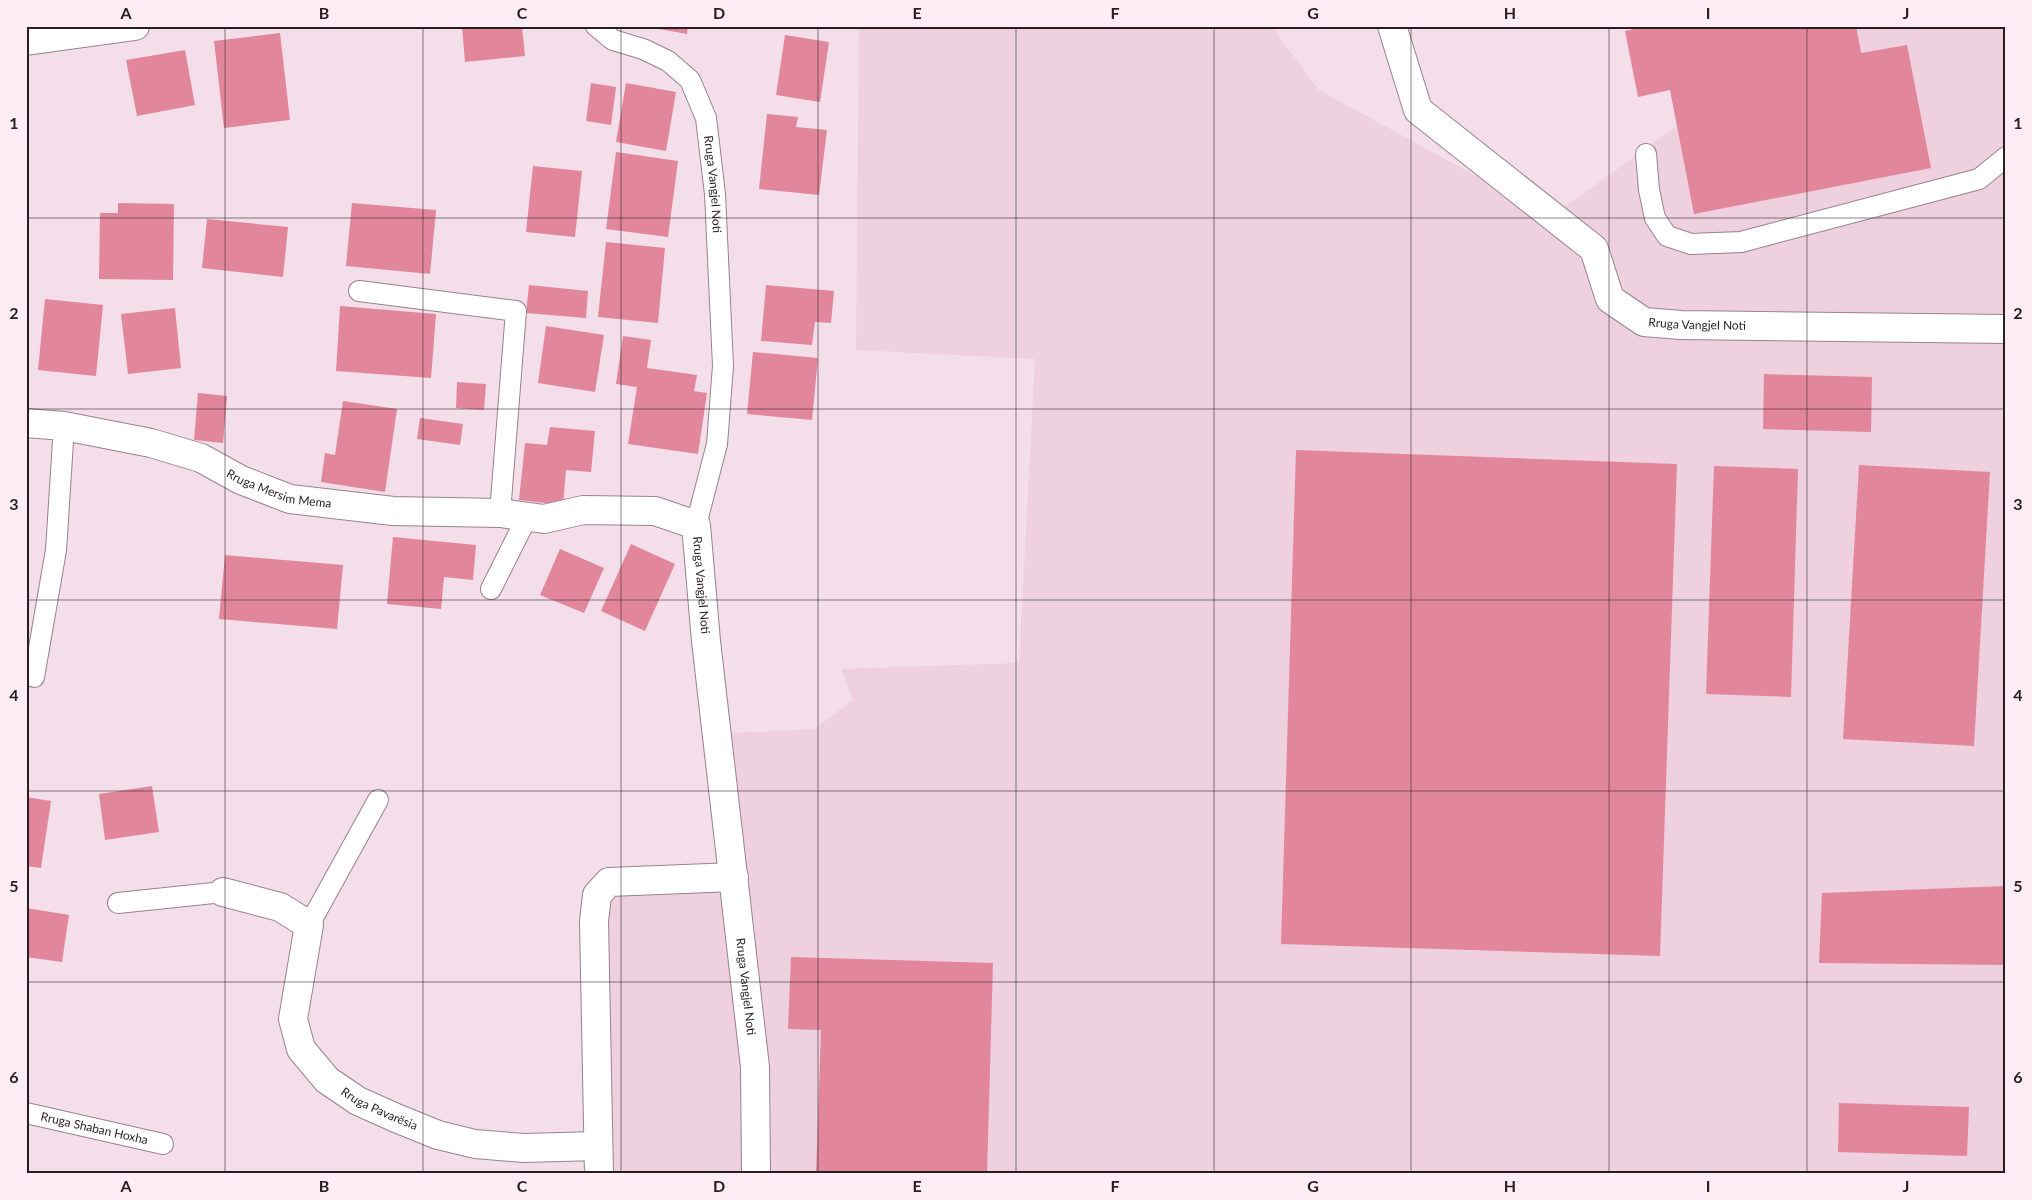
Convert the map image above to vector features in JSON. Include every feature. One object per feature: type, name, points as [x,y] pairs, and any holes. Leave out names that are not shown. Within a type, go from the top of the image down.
[{"type":"street","points":[[26,41],[135,26]]},
{"type":"street","name":"Rruga Vangjel Noti","points":[[1392,26],[1418,110],[1594,250],[1610,299],[1644,322],[1681,325],[2006,329]]},
{"type":"street","name":"Rruga Mersim Mema","points":[[26,423],[64,426],[151,443],[201,458],[241,480],[290,499],[393,511],[500,513],[544,519],[583,510],[655,511],[696,525]]},
{"type":"street","name":"Rruga Vangjel Noti","points":[[696,525],[706,641],[756,1067],[756,1174]]},
{"type":"street","points":[[599,1174],[594,921],[597,895],[609,882],[734,877]]},
{"type":"street","points":[[223,892],[280,907],[309,926]]},
{"type":"street","name":"Rruga Pavarësia","points":[[309,926],[293,1019],[302,1048],[327,1080],[358,1101],[396,1118],[438,1134],[475,1144],[524,1148],[598,1146]]},
{"type":"lane","name":"Rruga Vangjel Noti","points":[[596,26],[613,40],[668,61],[690,80],[706,118],[715,194],[723,366],[717,444],[696,525]]},
{"type":"lane","points":[[1646,154],[1649,190],[1655,218],[1667,236],[1691,244],[1740,242],[1979,179],[2006,157]]},
{"type":"lane","points":[[359,292],[516,311],[500,513]]},
{"type":"lane","points":[[34,677],[56,550],[64,426]]},
{"type":"lane","points":[[491,589],[527,517]]},
{"type":"lane","name":"Rruga Pavarësia","points":[[309,926],[378,800]]},
{"type":"lane","points":[[118,903],[223,892]]},
{"type":"lane","name":"Rruga Shaban Hoxha","points":[[26,1113],[163,1144]]},
{"type":"shaded area","points":[[859,26],[1271,26],[1319,90],[1551,217],[1815,26],[2006,26],[2006,1174],[599,1174],[609,882],[734,877],[716,734],[814,729],[853,700],[841,669],[1019,663],[1035,359],[856,350]]},
{"type":"building","points":[[462,26],[522,26],[525,56],[465,62]]},
{"type":"building","points":[[642,26],[688,26],[687,34]]},
{"type":"building","points":[[1648,26],[1856,26],[1861,53],[1907,45],[1931,168],[1694,214],[1670,90],[1638,97],[1625,31]]},
{"type":"building","points":[[280,33],[290,120],[224,128],[214,41]]},
{"type":"building","points":[[785,35],[829,42],[820,102],[776,95]]},
{"type":"building","points":[[185,50],[195,105],[137,116],[126,60]]},
{"type":"building","points":[[591,83],[616,87],[611,125],[586,121]]},
{"type":"building","points":[[626,83],[676,92],[666,151],[616,142]]},
{"type":"building","points":[[767,114],[798,117],[796,127],[827,130],[819,195],[759,189]]},
{"type":"building","points":[[616,152],[678,161],[668,237],[606,229]]},
{"type":"building","points":[[533,166],[582,171],[575,237],[526,232]]},
{"type":"building","points":[[118,203],[174,204],[173,280],[99,279],[100,213],[118,213]]},
{"type":"building","points":[[352,203],[436,210],[430,274],[346,266]]},
{"type":"building","points":[[207,219],[288,227],[283,277],[202,268]]},
{"type":"building","points":[[606,242],[665,248],[658,323],[598,317]]},
{"type":"building","points":[[529,285],[588,291],[586,318],[526,313]]},
{"type":"building","points":[[766,285],[834,291],[831,323],[815,322],[812,345],[761,341]]},
{"type":"building","points":[[45,299],[103,305],[96,376],[38,370]]},
{"type":"building","points":[[340,306],[436,314],[431,378],[336,371]]},
{"type":"building","points":[[175,308],[181,368],[128,374],[121,314]]},
{"type":"building","points":[[546,326],[604,335],[595,392],[538,383]]},
{"type":"building","points":[[623,336],[651,340],[647,368],[697,375],[694,391],[707,393],[698,454],[628,444],[637,387],[616,384]]},
{"type":"building","points":[[753,352],[818,358],[812,420],[747,414]]},
{"type":"building","points":[[1764,374],[1872,377],[1871,432],[1763,429]]},
{"type":"building","points":[[457,382],[486,384],[484,410],[456,408]]},
{"type":"building","points":[[198,393],[227,396],[223,443],[194,440]]},
{"type":"building","points":[[343,401],[397,409],[385,492],[321,482],[325,453],[335,455]]},
{"type":"building","points":[[420,418],[463,424],[460,445],[417,439]]},
{"type":"building","points":[[550,427],[595,431],[591,472],[566,470],[563,505],[519,500],[525,443],[547,445]]},
{"type":"building","points":[[1296,450],[1677,464],[1660,956],[1281,944]]},
{"type":"building","points":[[1859,465],[1990,472],[1974,746],[1843,739]]},
{"type":"building","points":[[1714,466],[1798,469],[1791,697],[1706,694]]},
{"type":"building","points":[[393,537],[476,545],[473,580],[444,577],[441,609],[387,604]]},
{"type":"building","points":[[631,544],[675,564],[645,631],[601,611]]},
{"type":"building","points":[[560,549],[604,568],[584,613],[540,595]]},
{"type":"building","points":[[225,555],[343,565],[337,629],[219,619]]},
{"type":"building","points":[[152,786],[159,832],[105,840],[99,794]]},
{"type":"building","points":[[26,797],[51,801],[41,868],[26,866]]},
{"type":"building","points":[[2006,886],[2006,965],[1819,963],[1822,893]]},
{"type":"building","points":[[26,908],[69,915],[62,962],[26,957]]},
{"type":"building","points":[[791,957],[993,963],[987,1174],[816,1174],[821,1030],[788,1029]]},
{"type":"building","points":[[1839,1103],[1969,1107],[1967,1156],[1838,1152]]}]
